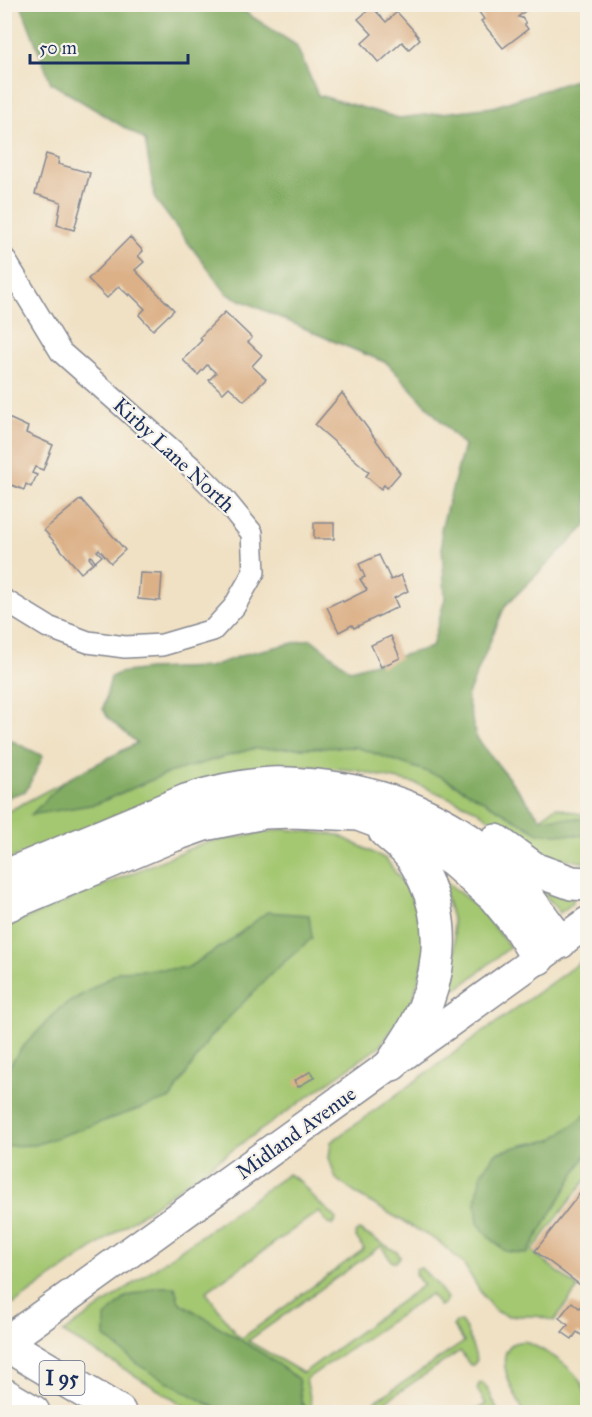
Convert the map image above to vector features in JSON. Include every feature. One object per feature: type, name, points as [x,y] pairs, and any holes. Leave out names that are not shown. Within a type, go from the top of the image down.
[{"type":"highway","points":[[4,877],[186,801],[214,792],[273,783],[336,789],[362,805],[382,829],[406,850],[419,868],[430,892],[437,918],[440,945],[436,973],[428,999],[416,1027],[392,1064]]},
{"type":"highway","points":[[4,906],[204,824],[264,812],[397,804],[427,816],[457,833],[496,862],[519,886],[549,950]]},
{"type":"highway","points":[[362,805],[434,808],[490,837],[536,870],[572,883],[588,884]]},
{"type":"highway","name":"I 95","points":[[4,1343],[119,1413]]},
{"type":"highway","name":"I 95","points":[[4,1395],[33,1413]]},
{"type":"street","name":"Kirby Lane North","points":[[4,258],[61,352],[197,472],[224,499],[252,533],[254,572],[234,607],[213,630],[162,645],[126,647],[88,642],[48,627],[4,600]]},
{"type":"street","name":"Midland Avenue","points":[[4,1343],[588,922]]},
{"type":"green space","points":[[21,5],[234,5],[296,45],[318,95],[399,118],[493,107],[587,76],[587,525],[505,606],[467,697],[476,737],[540,818],[587,819],[587,836],[539,833],[442,777],[356,747],[252,749],[168,773],[96,804],[31,815],[64,781],[137,743],[108,718],[103,709],[111,677],[119,673],[148,669],[209,667],[249,653],[311,639],[350,670],[432,647],[445,598],[441,529],[464,446],[387,363],[227,294],[155,199],[145,140],[51,83]]},
{"type":"green space","points":[[4,737],[43,756],[26,791],[5,798]]},
{"type":"green space","points":[[476,737],[540,818],[556,807],[587,816],[587,863],[562,858],[557,862],[475,809],[417,784],[354,770],[287,765],[205,779],[5,861],[5,813],[137,743]]},
{"type":"green space","points":[[284,829],[338,835],[386,859],[420,907],[427,950],[412,1003],[380,1046],[14,1304],[5,1299],[5,927],[203,843]]},
{"type":"green space","points":[[441,878],[479,908],[510,947],[459,988],[450,986],[455,950],[453,922]]},
{"type":"green space","points":[[538,887],[572,896],[573,903],[560,913]]},
{"type":"green space","points":[[267,912],[309,915],[312,938],[274,971],[210,1037],[171,1098],[35,1145],[5,1146],[5,1072],[21,1049],[60,1008],[120,971],[187,968],[227,943]]},
{"type":"green space","points":[[587,957],[587,1178],[532,1251],[578,1288],[554,1321],[537,1316],[508,1316],[495,1311],[463,1263],[439,1242],[361,1197],[336,1179],[329,1158],[331,1142]]},
{"type":"green space","points":[[587,1114],[587,1153],[527,1254],[505,1251],[478,1223],[476,1204],[481,1173],[496,1153],[552,1140]]},
{"type":"green space","points":[[288,1174],[301,1182],[310,1194],[336,1218],[335,1223],[328,1224],[319,1211],[206,1292],[236,1334],[242,1338],[364,1249],[356,1237],[355,1233],[359,1230],[397,1252],[400,1257],[396,1262],[392,1262],[381,1246],[248,1341],[303,1373],[423,1285],[415,1274],[416,1269],[421,1268],[447,1298],[444,1304],[439,1306],[431,1294],[306,1379],[312,1407],[322,1412],[194,1412],[63,1333]]},
{"type":"green space","points":[[156,1287],[175,1287],[179,1302],[265,1355],[298,1379],[302,1404],[311,1412],[222,1412],[140,1366],[105,1337],[105,1317],[126,1297]]},
{"type":"green space","points":[[456,1322],[461,1322],[467,1331],[477,1360],[473,1365],[470,1365],[460,1351],[374,1409],[375,1412],[359,1412],[464,1342],[453,1326]]},
{"type":"green space","points":[[524,1341],[553,1356],[572,1371],[584,1389],[586,1399],[582,1412],[524,1412],[507,1377],[505,1357],[507,1349],[514,1343]]},
{"type":"green space","points":[[483,1383],[498,1412],[473,1412],[486,1404],[477,1389],[479,1384]]},
{"type":"building","points":[[473,4],[529,4],[531,6],[518,17],[522,18],[528,29],[503,48],[481,21],[484,19]]},
{"type":"building","points":[[372,7],[386,22],[397,12],[420,39],[409,49],[402,42],[379,63],[362,43],[372,34],[358,19]]},
{"type":"building","points":[[46,154],[59,158],[58,164],[90,173],[74,230],[57,225],[61,202],[35,194]]},
{"type":"building","points":[[130,237],[143,251],[138,256],[144,262],[135,270],[174,310],[153,330],[139,315],[145,309],[130,294],[129,296],[119,286],[107,298],[88,279]]},
{"type":"building","points":[[225,312],[252,338],[248,342],[262,355],[252,366],[266,379],[244,401],[229,387],[223,393],[209,380],[216,373],[207,365],[198,375],[183,360],[202,340],[200,337]]},
{"type":"building","points":[[342,393],[400,473],[387,488],[384,485],[381,489],[366,476],[369,472],[315,425]]},
{"type":"building","points":[[4,416],[28,427],[26,433],[53,445],[43,470],[35,467],[32,473],[37,475],[31,487],[26,484],[24,490],[4,482]]},
{"type":"building","points":[[81,499],[125,550],[111,563],[99,549],[97,551],[102,556],[95,562],[91,556],[89,558],[93,563],[81,573],[44,530]]},
{"type":"building","points":[[314,523],[334,523],[334,539],[314,539]]},
{"type":"building","points":[[379,555],[391,580],[401,575],[408,591],[394,598],[398,607],[354,628],[352,625],[339,632],[327,607],[367,590],[360,579],[365,577],[359,564]]},
{"type":"building","points":[[140,573],[162,574],[160,601],[138,599]]},
{"type":"building","points":[[391,636],[400,658],[381,667],[371,645]]},
{"type":"building","points":[[311,1071],[315,1077],[298,1087],[294,1081]]},
{"type":"building","points":[[588,1183],[588,1291],[535,1251]]},
{"type":"building","points":[[588,1298],[588,1340],[577,1332],[572,1339],[562,1332],[568,1325],[559,1318],[572,1302],[579,1308]]}]
